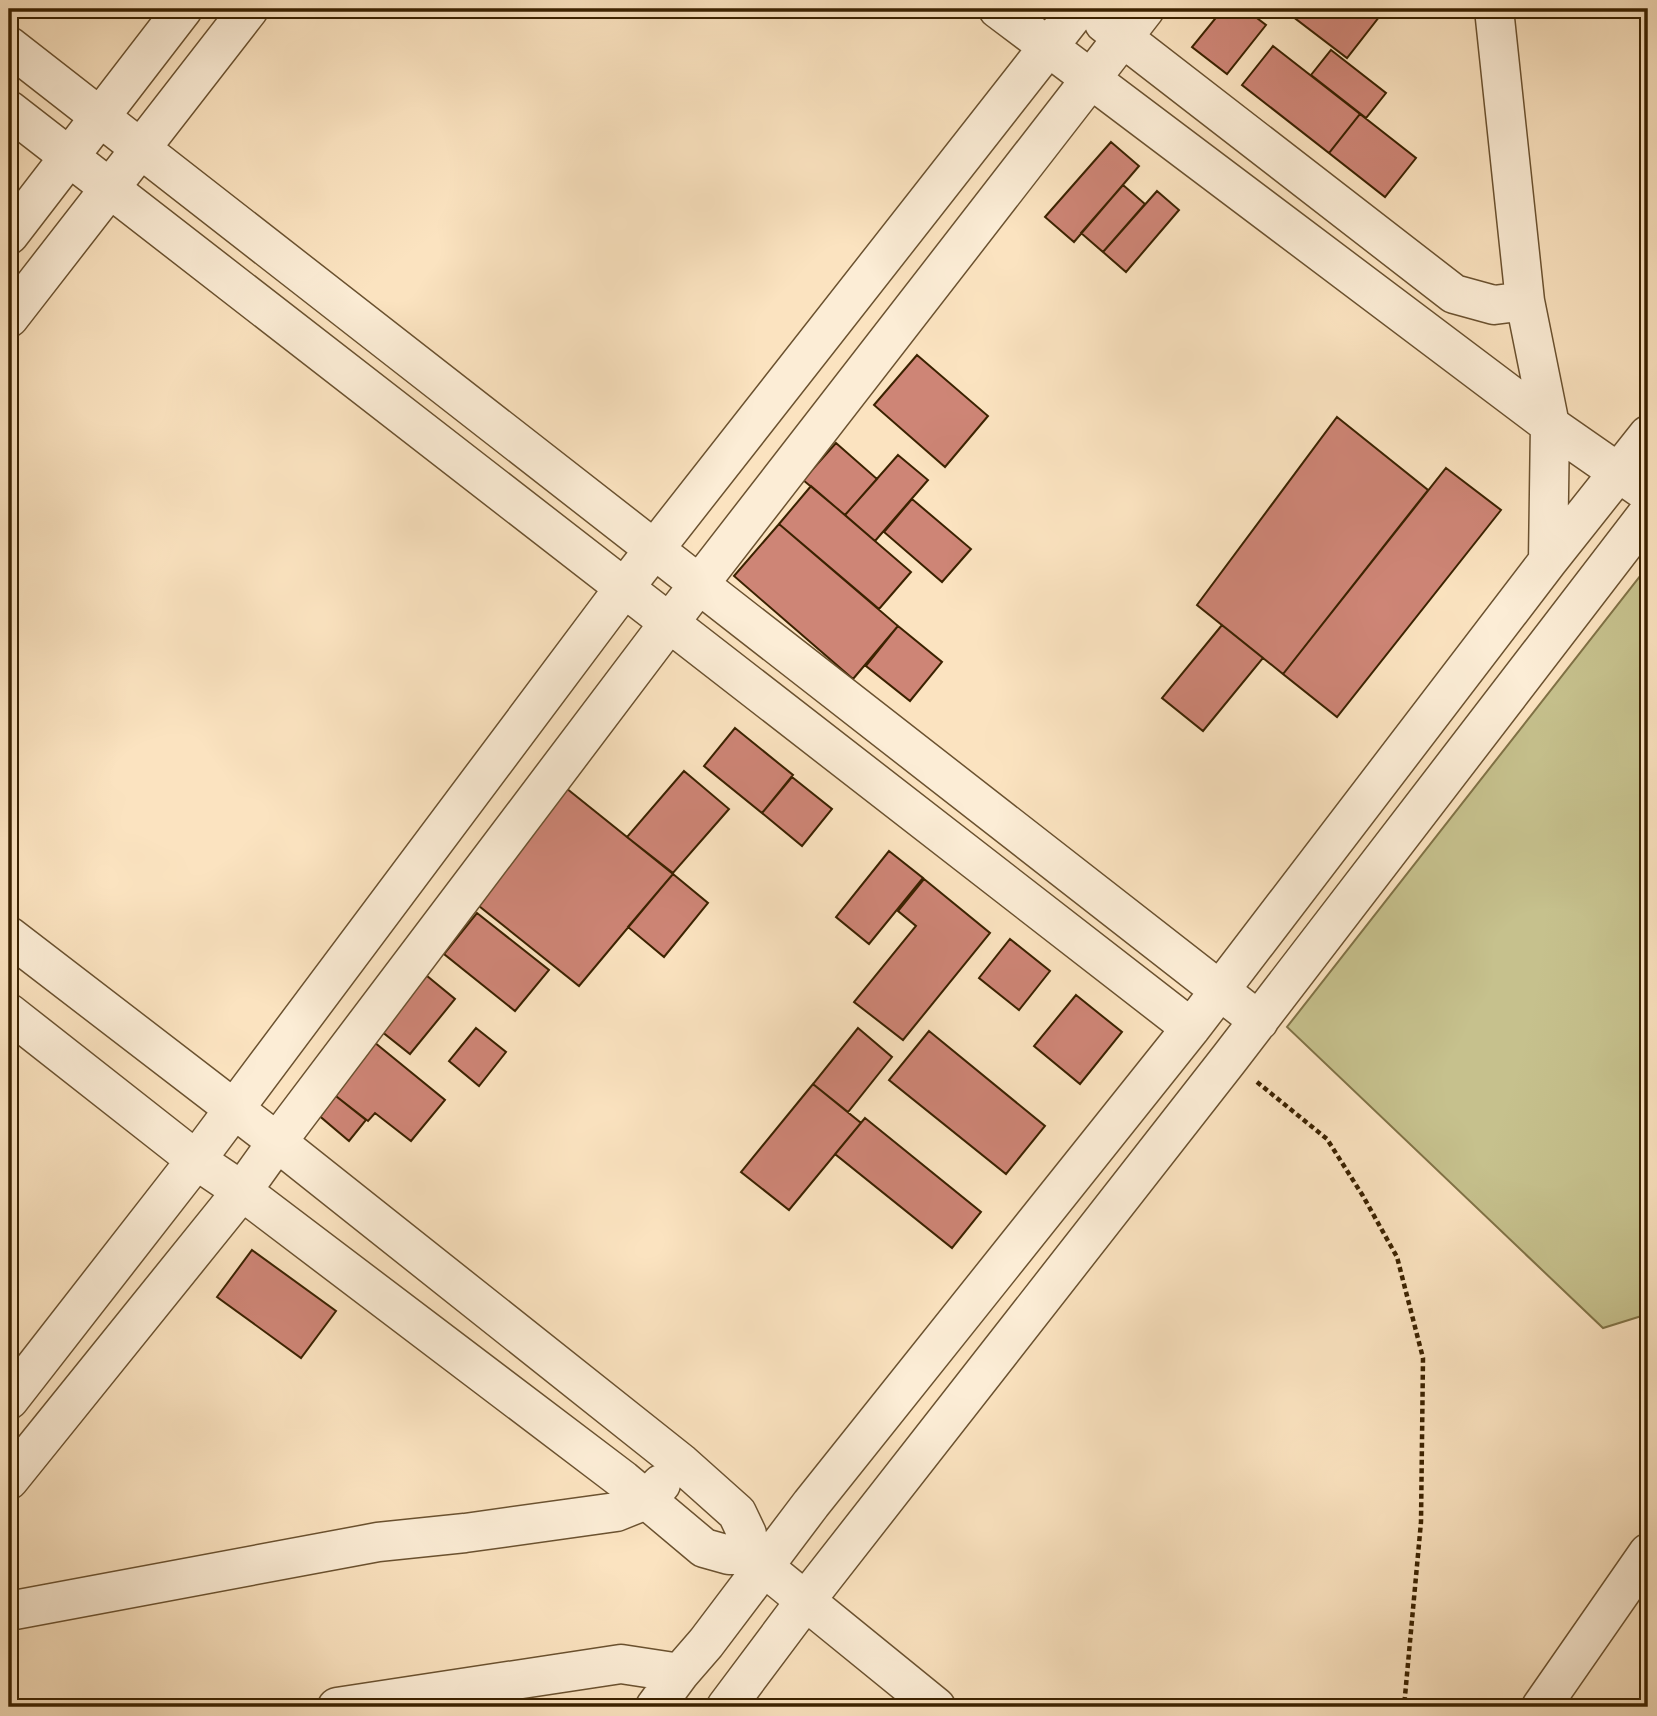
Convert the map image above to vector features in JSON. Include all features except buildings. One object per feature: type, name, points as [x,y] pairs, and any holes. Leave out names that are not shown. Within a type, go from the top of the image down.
[{"type":"street","points":[[9,235],[183,9]]},
{"type":"street","points":[[9,318],[249,9]]},
{"type":"street","points":[[998,9],[1549,425],[1634,483]]},
{"type":"street","points":[[9,1400],[234,1110],[624,588],[1078,9]]},
{"type":"street","points":[[1086,9],[1134,23],[1454,294],[1494,305],[1525,301]]},
{"type":"street","points":[[1494,9],[1525,301],[1549,425],[1548,561]]},
{"type":"street","points":[[9,1480],[242,1191],[669,623],[1134,23]]},
{"type":"street","points":[[9,46],[1259,1021]]},
{"type":"street","points":[[9,110],[1191,1028]]},
{"type":"street","points":[[654,1707],[706,1643],[755,1561],[811,1504],[1191,1028],[1548,561],[1634,483],[1648,435]]},
{"type":"street","points":[[726,1707],[806,1600],[1259,1021],[1648,513]]},
{"type":"street","points":[[9,936],[277,1142],[681,1462],[737,1513],[755,1561]]},
{"type":"street","points":[[9,1013],[196,1160],[242,1191],[623,1480],[704,1548],[755,1561],[936,1707]]},
{"type":"street","points":[[9,1611],[378,1542],[616,1512],[646,1500],[681,1462]]},
{"type":"street","points":[[1541,1707],[1648,1553]]},
{"type":"street","points":[[337,1707],[621,1664],[680,1673]]},
{"type":"path","points":[[1229,1059],[1327,1139],[1397,1257],[1423,1358],[1421,1522],[1404,1707]]},
{"type":"shaded area","points":[[1648,566],[1648,1314],[1603,1328],[1287,1027]]}]
